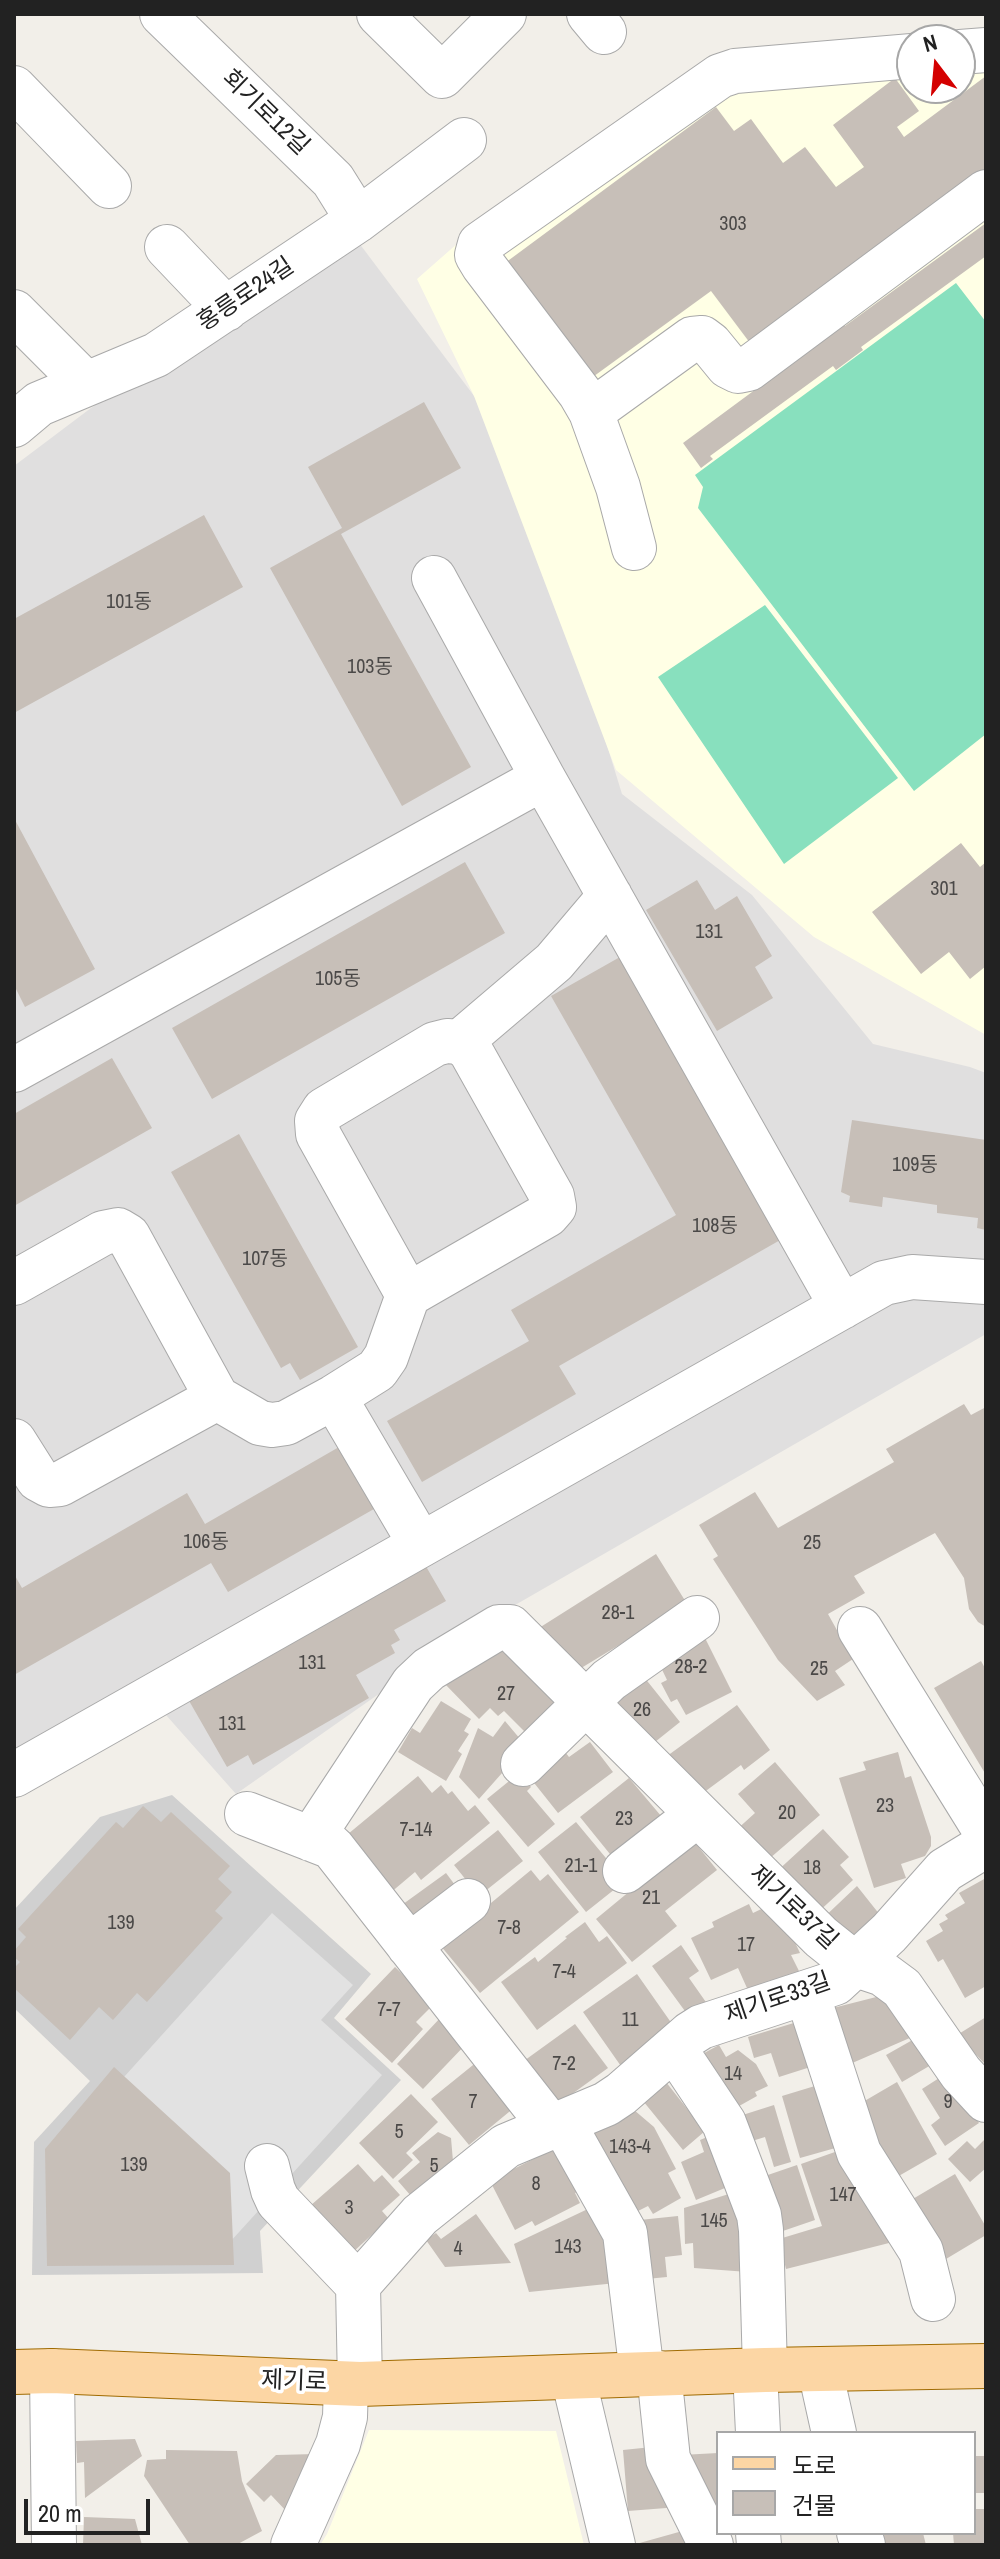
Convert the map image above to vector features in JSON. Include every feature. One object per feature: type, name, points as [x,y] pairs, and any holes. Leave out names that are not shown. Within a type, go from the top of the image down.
[{"type":"main road","name":"제기로","points":[[33,2372],[353,2384],[760,2370],[986,2366]]},
{"type":"street","name":"회기로12길","points":[[162,14],[333,180],[358,220]]},
{"type":"street","points":[[379,14],[442,76],[504,14]]},
{"type":"street","points":[[634,548],[618,487],[591,412],[483,265],[477,255],[480,244],[720,76],[735,71],[896,57]]},
{"type":"street","points":[[14,88],[109,186]]},
{"type":"street","name":"홍릉로24길","points":[[14,425],[39,404],[156,355],[358,220],[464,140]]},
{"type":"street","points":[[591,412],[692,339],[702,338],[728,366],[738,371],[748,369],[986,192]]},
{"type":"street","points":[[167,247],[226,309]]},
{"type":"street","points":[[14,312],[86,384]]},
{"type":"street","points":[[434,578],[543,778],[842,1307]]},
{"type":"street","points":[[14,1070],[543,778]]},
{"type":"street","points":[[460,1042],[554,962],[610,896]]},
{"type":"street","points":[[14,1283],[103,1233],[118,1230],[128,1236],[217,1398],[260,1423],[286,1423],[377,1370],[386,1357],[408,1295],[547,1215],[554,1207],[552,1196],[470,1050],[460,1042],[435,1044],[324,1110],[317,1121],[318,1134],[408,1295]]},
{"type":"street","points":[[14,1775],[884,1283],[912,1277],[986,1282]]},
{"type":"street","points":[[334,1397],[421,1545]]},
{"type":"street","points":[[14,1441],[38,1479],[49,1485],[60,1484],[217,1398]]},
{"type":"street","points":[[523,1764],[630,1663],[697,1618]]},
{"type":"street","name":"제기로37길","points":[[311,1839],[413,1684],[429,1669],[502,1625],[512,1627],[821,1937],[856,1965],[883,1974],[902,1988],[961,2073],[986,2100]]},
{"type":"street","points":[[860,1629],[986,1832]]},
{"type":"street","points":[[247,1814],[332,1847],[409,1946],[557,2125],[625,2233],[668,2459],[711,2545]]},
{"type":"street","points":[[625,1871],[697,1815]]},
{"type":"street","name":"제기로33길","points":[[358,2285],[414,2220],[506,2146],[606,2104],[690,2034],[711,2023],[835,1983],[889,1933],[945,1870],[986,1845]]},
{"type":"street","points":[[409,1946],[468,1901]]},
{"type":"street","points":[[807,1993],[859,2153],[921,2251],[933,2299]]},
{"type":"street","points":[[674,2048],[724,2123],[759,2215],[758,2431]]},
{"type":"street","points":[[267,2166],[278,2201],[358,2285],[353,2384],[345,2417],[338,2444],[293,2545]]},
{"type":"street","points":[[820,2370],[834,2431]]},
{"type":"street","points":[[33,2372],[54,2545]]},
{"type":"street","points":[[573,2377],[613,2545]]},
{"type":"shaded area","points":[[986,42],[986,1035],[814,937],[616,770],[474,396],[417,279],[483,221],[719,54],[896,47],[896,104],[976,104],[976,43]]},
{"type":"shaded area","points":[[359,243],[517,453],[622,794],[752,895],[873,1044],[986,1073],[986,1334],[463,1635],[236,1794],[158,1706],[14,1796],[14,466],[91,408]]},
{"type":"shaded area","points":[[172,1795],[371,1974],[334,2018],[401,2080],[260,2231],[263,2273],[32,2275],[34,2142],[90,2081],[14,2008],[14,1910],[100,1817]]},
{"type":"shaded area","points":[[272,1913],[353,1985],[321,2020],[382,2075],[220,2253],[59,2149]]},
{"type":"shaded area","points":[[369,2430],[556,2431],[584,2545],[320,2545]]},
{"type":"green space","points":[[956,283],[986,322],[986,734],[914,791],[698,508],[703,487],[695,475]]},
{"type":"green space","points":[[765,605],[898,778],[784,864],[658,677]]},
{"type":"building","points":[[986,76],[986,169],[750,343],[711,291],[590,379],[505,263],[716,107],[734,131],[751,119],[783,163],[805,147],[836,187],[864,167],[833,125],[895,78],[896,104],[914,104],[919,111],[897,127],[904,137],[948,104],[976,104],[976,83]]},
{"type":"building","points":[[986,223],[986,256],[861,347],[863,350],[836,370],[833,366],[710,456],[713,459],[701,468],[683,443],[817,344],[839,319],[845,326]]},
{"type":"building","points":[[424,402],[461,468],[341,534],[471,767],[402,806],[270,568],[342,528],[308,467]]},
{"type":"building","points":[[204,515],[243,587],[14,713],[14,619]]},
{"type":"building","points":[[14,818],[95,969],[25,1007],[14,985]]},
{"type":"building","points":[[961,843],[980,867],[986,862],[986,966],[970,979],[949,952],[921,974],[872,912]]},
{"type":"building","points":[[465,862],[505,933],[212,1099],[172,1028]]},
{"type":"building","points":[[697,880],[715,910],[737,896],[772,956],[755,967],[773,998],[717,1031],[646,910]]},
{"type":"building","points":[[620,957],[782,1239],[559,1366],[576,1394],[422,1482],[387,1421],[529,1341],[511,1310],[676,1215],[551,996]]},
{"type":"building","points":[[112,1058],[152,1128],[14,1206],[14,1114]]},
{"type":"building","points":[[852,1120],[986,1140],[986,1230],[977,1228],[978,1218],[937,1213],[937,1205],[883,1197],[882,1207],[849,1202],[850,1196],[841,1192]]},
{"type":"building","points":[[239,1134],[358,1347],[300,1380],[290,1363],[281,1368],[171,1172]]},
{"type":"building","points":[[964,1404],[971,1415],[986,1407],[986,1627],[969,1609],[964,1578],[935,1533],[854,1576],[865,1593],[828,1614],[853,1659],[835,1671],[845,1685],[817,1701],[778,1660],[713,1559],[718,1556],[699,1525],[755,1492],[778,1528],[894,1462],[886,1449]]},
{"type":"building","points":[[346,1443],[381,1505],[228,1592],[211,1563],[14,1675],[14,1574],[22,1588],[187,1493],[205,1524]]},
{"type":"building","points":[[656,1554],[689,1607],[568,1676],[539,1628]]},
{"type":"building","points":[[424,1563],[446,1601],[394,1630],[400,1640],[391,1645],[395,1653],[356,1675],[369,1698],[253,1765],[248,1755],[227,1767],[188,1699]]},
{"type":"building","points":[[495,1633],[569,1707],[534,1741],[504,1711],[498,1716],[490,1708],[479,1719],[444,1683]]},
{"type":"building","points":[[703,1634],[732,1692],[686,1715],[677,1699],[671,1702],[661,1683],[667,1680],[656,1657]]},
{"type":"building","points":[[981,1661],[986,1670],[986,1775],[934,1688]]},
{"type":"building","points":[[640,1672],[680,1722],[645,1750],[605,1700]]},
{"type":"building","points":[[441,1701],[471,1719],[464,1731],[469,1734],[458,1751],[462,1754],[446,1781],[398,1752],[412,1728],[420,1733]]},
{"type":"building","points":[[737,1705],[770,1750],[744,1770],[741,1765],[703,1793],[663,1759]]},
{"type":"building","points":[[505,1721],[526,1746],[479,1799],[459,1777],[478,1728],[493,1737]]},
{"type":"building","points":[[590,1742],[613,1772],[558,1813],[527,1774],[562,1748],[569,1757]]},
{"type":"building","points":[[898,1752],[905,1778],[911,1776],[931,1837],[931,1846],[925,1856],[901,1864],[906,1878],[874,1888],[839,1778],[866,1770],[863,1762]]},
{"type":"building","points":[[775,1762],[820,1815],[762,1865],[734,1832],[755,1813],[738,1794]]},
{"type":"building","points":[[519,1773],[531,1787],[527,1791],[555,1824],[528,1847],[487,1799]]},
{"type":"building","points":[[418,1776],[432,1793],[441,1785],[448,1794],[452,1791],[468,1811],[475,1805],[490,1823],[421,1880],[415,1872],[389,1894],[342,1839]]},
{"type":"building","points":[[629,1778],[667,1823],[618,1864],[580,1817]]},
{"type":"building","points":[[143,1806],[161,1822],[171,1812],[230,1866],[218,1879],[232,1892],[215,1911],[223,1918],[147,2002],[137,1993],[113,2020],[99,2007],[70,2040],[14,1988],[14,1968],[20,1962],[14,1957],[14,1951],[26,1937],[18,1929],[116,1822],[123,1828]]},
{"type":"building","points":[[576,1822],[625,1881],[586,1912],[538,1852]]},
{"type":"building","points":[[823,1829],[849,1857],[840,1865],[853,1880],[815,1915],[775,1873]]},
{"type":"building","points":[[498,1830],[523,1861],[479,1896],[454,1865]]},
{"type":"building","points":[[685,1830],[717,1870],[665,1911],[677,1926],[632,1962],[596,1919],[636,1886]]},
{"type":"building","points":[[531,1870],[540,1881],[548,1874],[579,1912],[480,1993],[440,1945]]},
{"type":"building","points":[[446,1873],[464,1897],[417,1932],[399,1907]]},
{"type":"building","points":[[986,1878],[986,1986],[965,1998],[943,1959],[938,1962],[926,1941],[943,1931],[939,1924],[948,1919],[945,1915],[965,1903],[959,1893]]},
{"type":"building","points":[[857,1886],[884,1920],[854,1951],[818,1923]]},
{"type":"building","points":[[776,1902],[800,1953],[791,1955],[800,1973],[751,1997],[738,1968],[711,1980],[691,1938],[714,1927],[712,1922],[749,1904],[753,1913]]},
{"type":"building","points":[[585,1922],[599,1942],[607,1936],[627,1963],[537,2030],[501,1982],[535,1957],[538,1962]]},
{"type":"building","points":[[681,1945],[699,1971],[689,1978],[708,2005],[690,2018],[652,1966]]},
{"type":"building","points":[[395,1967],[434,2004],[416,2022],[423,2029],[392,2063],[345,2019]]},
{"type":"building","points":[[637,1974],[677,2031],[623,2069],[583,2012]]},
{"type":"building","points":[[892,1993],[912,2037],[850,2064],[833,2008]]},
{"type":"building","points":[[442,2016],[469,2041],[423,2089],[397,2064]]},
{"type":"building","points":[[986,2017],[986,2065],[957,2035]]},
{"type":"building","points":[[810,2018],[823,2063],[779,2077],[771,2053],[754,2058],[748,2037]]},
{"type":"building","points":[[575,2024],[608,2068],[554,2107],[521,2063]]},
{"type":"building","points":[[916,2038],[931,2065],[902,2082],[886,2055]]},
{"type":"building","points":[[719,2045],[726,2057],[738,2050],[756,2064],[768,2086],[732,2110],[695,2058]]},
{"type":"building","points":[[478,2061],[515,2107],[469,2145],[431,2099]]},
{"type":"building","points":[[114,2067],[230,2173],[234,2265],[47,2266],[45,2149]]},
{"type":"building","points":[[947,2073],[979,2123],[945,2146],[931,2125],[940,2118],[922,2089]]},
{"type":"building","points":[[662,2077],[692,2115],[712,2125],[683,2150],[639,2096]]},
{"type":"building","points":[[828,2082],[846,2145],[800,2158],[782,2096]]},
{"type":"building","points":[[897,2082],[937,2154],[897,2177],[856,2106]]},
{"type":"building","points":[[411,2094],[438,2122],[406,2153],[413,2160],[393,2179],[359,2143]]},
{"type":"building","points":[[627,2104],[654,2127],[676,2169],[668,2173],[681,2198],[653,2214],[648,2206],[630,2215],[583,2128]]},
{"type":"building","points":[[774,2105],[791,2162],[774,2167],[765,2137],[752,2141],[730,2119]]},
{"type":"building","points":[[438,2132],[451,2138],[454,2173],[418,2204],[398,2181],[420,2162],[412,2153]]},
{"type":"building","points":[[717,2133],[737,2183],[696,2200],[681,2162],[704,2152],[700,2140]]},
{"type":"building","points":[[986,2138],[986,2168],[970,2182],[948,2159],[967,2141],[975,2149]]},
{"type":"building","points":[[559,2146],[581,2190],[575,2193],[580,2203],[535,2226],[532,2221],[515,2230],[490,2181]]},
{"type":"building","points":[[849,2147],[897,2241],[786,2269],[779,2239],[822,2226],[801,2164]]},
{"type":"building","points":[[358,2164],[374,2182],[382,2175],[400,2195],[382,2211],[389,2219],[352,2253],[310,2206]]},
{"type":"building","points":[[797,2165],[815,2220],[780,2232],[762,2177]]},
{"type":"building","points":[[955,2174],[986,2227],[986,2235],[946,2259],[926,2224],[906,2203]]},
{"type":"building","points":[[732,2193],[748,2272],[694,2268],[693,2243],[685,2244],[684,2208]]},
{"type":"building","points":[[592,2207],[626,2282],[529,2292],[514,2244]]},
{"type":"building","points":[[476,2214],[511,2263],[445,2267],[426,2240],[436,2233],[441,2239]]},
{"type":"building","points":[[678,2216],[682,2255],[665,2257],[667,2277],[636,2280],[630,2221]]},
{"type":"building","points":[[135,2439],[142,2456],[85,2498],[84,2462],[77,2463],[76,2441]]},
{"type":"building","points":[[652,2447],[679,2507],[628,2511],[623,2450]]},
{"type":"building","points":[[166,2450],[237,2451],[242,2481],[262,2531],[236,2545],[190,2545],[144,2476],[147,2460],[166,2459]]},
{"type":"building","points":[[716,2453],[716,2516],[681,2455]]},
{"type":"building","points":[[316,2454],[288,2513],[271,2495],[264,2502],[246,2484],[276,2455]]},
{"type":"building","points":[[976,2456],[986,2456],[986,2493],[976,2493]]},
{"type":"building","points":[[976,2509],[986,2509],[986,2545],[954,2545],[953,2535],[976,2535]]},
{"type":"building","points":[[84,2517],[135,2519],[142,2545],[83,2545]]},
{"type":"building","points":[[686,2530],[690,2545],[636,2545],[636,2544]]},
{"type":"building","points":[[878,2535],[924,2535],[926,2545],[872,2545]]}]
